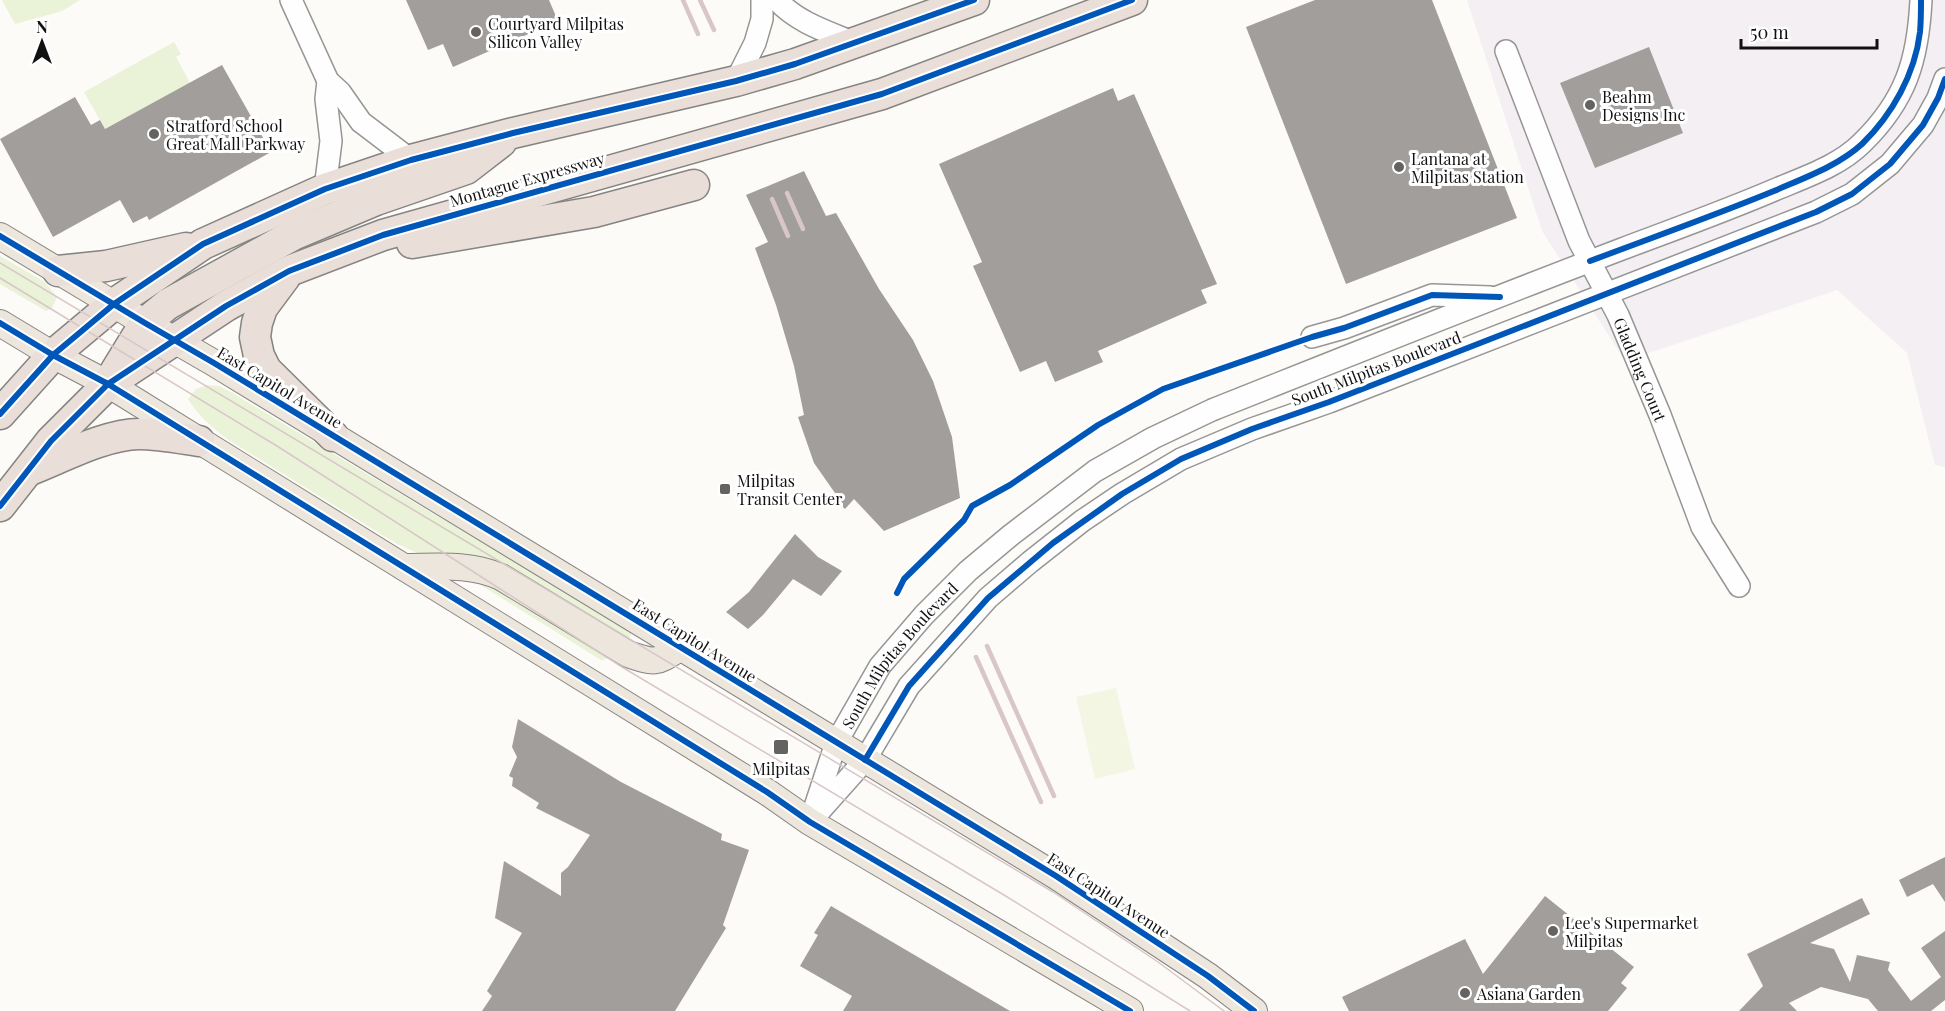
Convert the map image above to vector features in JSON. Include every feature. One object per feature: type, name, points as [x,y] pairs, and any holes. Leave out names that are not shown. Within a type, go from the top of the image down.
[{"type":"highway","points":[[0,414],[53,355],[114,304],[203,244],[325,189],[411,160],[513,133],[736,81],[795,64],[974,0]]},
{"type":"highway","name":"Montague Expressway","points":[[0,506],[51,441],[108,384],[226,306],[289,271],[383,235],[882,94],[1132,0]]},
{"type":"highway","points":[[108,384],[145,323],[168,304],[293,235],[376,200],[466,169],[513,133]]},
{"type":"highway","points":[[338,253],[438,239],[594,212],[694,185]]},
{"type":"highway","points":[[58,271],[106,266],[203,244]]},
{"type":"highway","points":[[289,271],[262,308],[255,337],[259,356],[266,370],[333,436]]},
{"type":"highway","points":[[27,472],[104,440],[124,435],[140,434],[199,441]]},
{"type":"main road","name":"East Capitol Avenue","points":[[0,236],[176,340],[1056,876],[1208,976],[1254,1011]]},
{"type":"main road","points":[[0,323],[108,384],[767,792],[810,822],[1130,1011]]},
{"type":"main road","points":[[404,567],[475,568],[486,571],[501,577],[628,654],[648,661],[658,661],[681,647]]},
{"type":"street","points":[[291,0],[328,81],[340,92],[361,122],[411,160]]},
{"type":"street","points":[[736,81],[758,33],[762,19],[762,0]]},
{"type":"street","points":[[777,0],[786,10],[802,20],[855,43]]},
{"type":"street","name":"South Milpitas Boulevard","points":[[810,822],[836,743],[880,666],[924,615],[977,564],[1062,495],[1095,471],[1153,438],[1212,410],[1590,261],[1743,204],[1836,163],[1862,144],[1889,112],[1901,92],[1913,64],[1920,33],[1921,0]]},
{"type":"street","name":"Gladding Court","points":[[1506,51],[1579,241],[1618,315],[1660,415],[1702,527],[1739,586]]},
{"type":"street","name":"South Milpitas Boulevard","points":[[810,822],[865,760],[909,686],[988,598],[1053,543],[1122,494],[1181,459],[1215,443],[1329,402],[1607,294],[1816,212],[1852,194],[1890,164],[1923,124],[1938,98],[1945,79]]},
{"type":"street","points":[[325,189],[331,141],[326,99],[328,81]]},
{"type":"street","points":[[1312,337],[1344,328],[1432,295],[1500,297]]},
{"type":"shaded area","points":[[1467,0],[1945,0],[1945,467],[1935,465],[1907,353],[1837,290],[1625,361],[1542,231]]},
{"type":"green space","points":[[2,0],[80,0],[62,11],[15,24]]},
{"type":"green space","points":[[174,42],[181,54],[176,57],[190,83],[105,129],[84,92]]},
{"type":"green space","points":[[0,256],[45,282],[57,297],[52,308],[46,311],[0,284]]},
{"type":"green space","points":[[207,385],[219,386],[229,391],[432,513],[613,614],[632,632],[628,641],[615,654],[601,660],[458,571],[397,544],[230,441],[213,427],[188,399],[196,389]]},
{"type":"green space","points":[[1116,688],[1135,769],[1095,779],[1076,697]]},
{"type":"building","name":"Courtyard Milpitas Silicon Valley","points":[[406,0],[549,0],[558,21],[453,67],[443,44],[428,50]]},
{"type":"building","name":"Lantana at Milpitas Station","points":[[1315,0],[1432,0],[1517,218],[1346,284],[1246,27]]},
{"type":"building","points":[[1649,47],[1683,133],[1595,168],[1560,83]]},
{"type":"building","name":"Stratford School Great Mall Parkway","points":[[222,65],[271,152],[149,220],[147,216],[133,223],[120,200],[53,237],[0,139],[75,97],[91,125],[100,120],[105,129]]},
{"type":"building","points":[[1113,88],[1118,101],[1134,94],[1217,284],[1201,290],[1207,303],[1098,351],[1103,362],[1055,382],[1046,361],[1020,372],[973,266],[982,262],[939,164]]},
{"type":"building","points":[[804,171],[826,216],[836,213],[879,289],[913,340],[933,381],[952,437],[960,498],[884,531],[854,499],[845,509],[832,496],[835,493],[814,463],[798,417],[804,415],[794,366],[776,305],[755,248],[768,242],[746,195]]},
{"type":"building","points":[[795,534],[818,557],[842,571],[821,596],[793,579],[748,629],[726,612],[749,592]]},
{"type":"building","points":[[518,719],[621,782],[722,834],[721,840],[749,850],[723,925],[726,928],[675,1011],[482,1011],[492,996],[487,991],[522,933],[495,918],[504,861],[561,896],[561,873],[568,867],[590,835],[536,808],[539,803],[512,786],[513,778],[509,776],[517,757],[512,747]]},
{"type":"building","points":[[1945,857],[1945,902],[1933,884],[1907,897],[1899,880]]},
{"type":"building","name":"Lee's Supermarket Milpitas","points":[[1545,896],[1634,967],[1621,983],[1627,988],[1608,1011],[1349,1011],[1342,997],[1465,939],[1483,974]]},
{"type":"building","points":[[1862,898],[1870,914],[1810,943],[1834,949],[1850,982],[1857,955],[1890,962],[1888,970],[1911,1001],[1941,977],[1921,948],[1945,931],[1945,1000],[1931,1011],[1878,1011],[1868,999],[1821,987],[1789,1003],[1797,1011],[1739,1011],[1763,986],[1747,954]]},
{"type":"building","points":[[831,906],[1010,1011],[843,1011],[852,996],[800,966],[818,935],[814,933]]},
{"type":"tram line","points":[[0,263],[1053,892],[1158,962],[1224,1011]]},
{"type":"tram line","points":[[0,278],[277,446],[622,667],[1004,895],[1190,1011]]},
{"type":"railway","points":[[683,0],[698,34]]},
{"type":"railway","points":[[700,0],[714,30]]},
{"type":"railway","points":[[787,193],[803,229]]},
{"type":"railway","points":[[772,199],[788,236]]},
{"type":"railway","points":[[987,646],[1054,796]]},
{"type":"railway","points":[[976,657],[1041,802]]},
{"type":"cycle path","points":[[0,414],[53,355],[114,304],[203,244],[325,189],[411,160],[513,133],[736,81],[795,64],[974,0]]},
{"type":"cycle path","points":[[0,506],[51,441],[108,384],[226,306],[289,271],[383,235],[882,94],[1132,0]]},
{"type":"cycle path","points":[[1590,261],[1774,191],[1820,171],[1853,152],[1883,120],[1907,78],[1917,48],[1921,0]]},
{"type":"cycle path","points":[[865,760],[909,686],[988,598],[1053,543],[1122,494],[1181,459],[1252,429],[1329,402],[1816,212],[1852,194],[1890,164],[1923,125],[1938,98],[1945,79]]},
{"type":"cycle path","points":[[0,236],[214,363],[1056,876],[1208,976],[1254,1011]]},
{"type":"cycle path","points":[[897,593],[904,579],[964,520],[972,506],[1010,485],[1098,425],[1163,389],[1344,328],[1432,295],[1500,297]]},
{"type":"cycle path","points":[[0,323],[108,384],[767,792],[810,822],[1130,1011]]},
{"type":"place","name":"Courtyard Milpitas Silicon Valley","points":[[476,32]]},
{"type":"place","name":"Beahm Designs Inc","points":[[1590,105]]},
{"type":"place","name":"Stratford School Great Mall Parkway","points":[[154,134]]},
{"type":"place","name":"Lantana at Milpitas Station","points":[[1399,167]]},
{"type":"place","name":"Milpitas Transit Center","points":[[725,489]]},
{"type":"place","name":"Milpitas","points":[[781,747]]},
{"type":"place","name":"Lee's Supermarket Milpitas","points":[[1553,931]]},
{"type":"place","name":"Asiana Garden","points":[[1465,993]]}]
